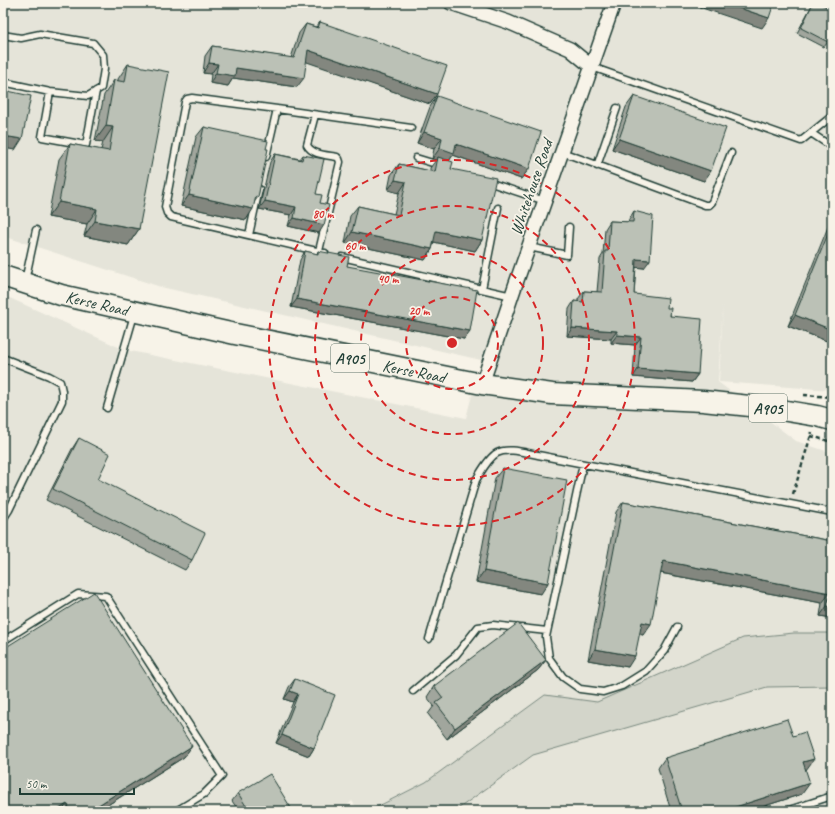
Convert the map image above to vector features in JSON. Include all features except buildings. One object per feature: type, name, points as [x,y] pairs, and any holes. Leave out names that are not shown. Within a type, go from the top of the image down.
[{"type":"main road","name":"Kerse Road","points":[[3,276],[61,295],[135,312],[235,334],[482,384],[552,394],[703,401],[769,408],[832,420]]},
{"type":"street","points":[[450,3],[508,22],[570,49],[592,68]]},
{"type":"street","name":"Whitehouse Road","points":[[482,384],[614,3]]},
{"type":"lane","points":[[3,35],[21,38],[40,34],[93,43],[103,55],[104,69],[101,88],[88,96],[50,92],[3,82]]},
{"type":"lane","points":[[592,68],[801,141],[832,116]]},
{"type":"lane","points":[[50,92],[42,137],[86,145],[96,91]]},
{"type":"lane","points":[[411,128],[277,109],[192,98],[187,99],[185,102],[164,207],[171,217],[512,296]]},
{"type":"lane","points":[[597,166],[617,108]]},
{"type":"lane","points":[[266,161],[277,109]]},
{"type":"lane","points":[[315,115],[308,145],[309,149],[314,152],[340,159],[319,251]]},
{"type":"lane","points":[[811,133],[832,147]]},
{"type":"lane","points":[[562,152],[705,205],[709,205],[712,202],[731,153]]},
{"type":"lane","points":[[416,158],[446,168]]},
{"type":"lane","points":[[484,180],[545,201]]},
{"type":"lane","points":[[249,235],[261,183]]},
{"type":"lane","points":[[482,289],[498,208]]},
{"type":"lane","points":[[529,247],[566,255],[569,227]]},
{"type":"lane","points":[[25,283],[36,230]]},
{"type":"lane","points":[[107,408],[135,312]]},
{"type":"lane","points":[[3,358],[60,382],[62,401],[9,510],[3,519]]},
{"type":"lane","points":[[429,639],[476,480],[488,462],[497,453],[510,451],[832,512]]},
{"type":"lane","points":[[583,464],[547,631],[546,637],[550,658],[563,677],[580,689],[603,692],[622,686],[646,671],[664,651],[677,628]]},
{"type":"lane","points":[[3,641],[78,594],[106,596],[222,776],[204,794],[176,811]]},
{"type":"lane","points":[[412,692],[456,655],[478,627],[492,625],[547,631]]},
{"type":"lane","points":[[786,811],[832,796]]},
{"type":"path","points":[[811,436],[832,442]]},
{"type":"path","points":[[790,504],[807,449]]},
{"type":"shaded area","points":[[3,3],[832,3],[832,390],[719,382],[723,305],[718,382],[796,441],[832,453],[832,811],[446,811],[426,782],[369,811],[359,811],[352,801],[341,811],[3,811],[3,295],[125,350],[466,418],[481,360],[161,287],[3,236]]},
{"type":"shaded area","points":[[794,633],[832,633],[832,686],[767,687],[533,755],[455,811],[369,811],[426,782],[545,695],[597,702],[743,638]]}]
